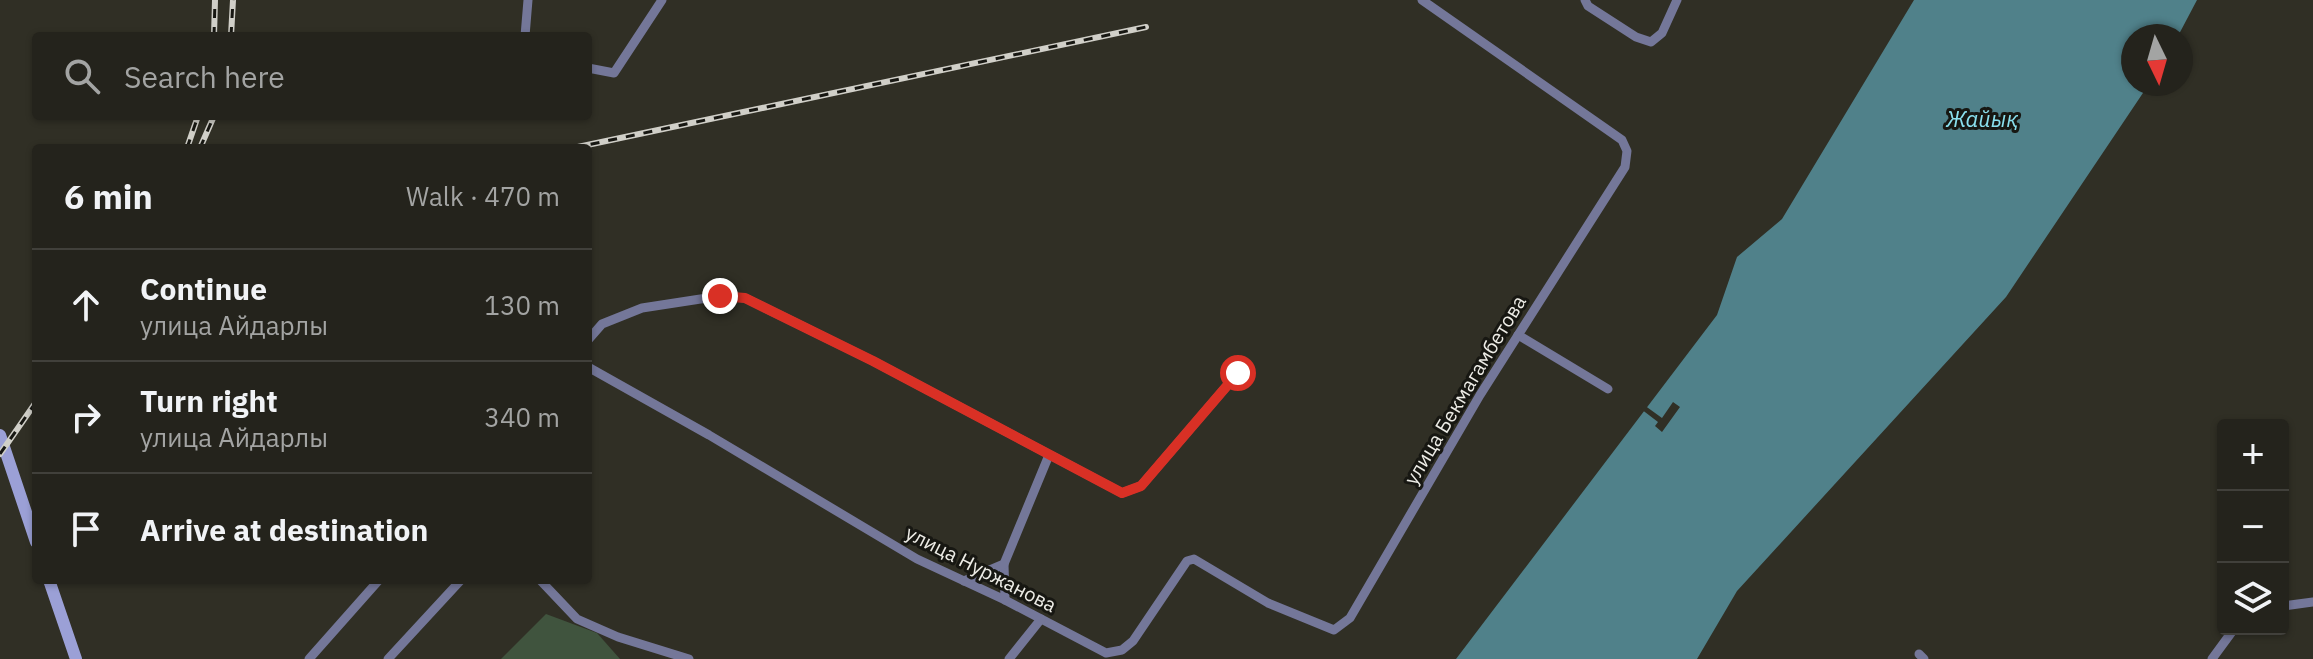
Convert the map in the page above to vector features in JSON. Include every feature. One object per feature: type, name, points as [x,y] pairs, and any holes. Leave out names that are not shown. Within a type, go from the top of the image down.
[{"type":"main road","points":[[0,435],[32,530]]},
{"type":"main road","points":[[50,584],[76,659]]},
{"type":"street","points":[[525,32],[528,0]]},
{"type":"street","name":"улица Бекмагамбетова","points":[[1334,630],[1350,618],[1480,395],[1625,167],[1627,151],[1622,140],[1422,0]]},
{"type":"street","points":[[1585,0],[1588,6],[1636,37],[1651,42],[1662,33],[1677,0]]},
{"type":"street","points":[[592,69],[614,73],[660,1]]},
{"type":"street","points":[[592,335],[602,324],[642,308],[720,296],[745,298],[873,361],[1122,493],[1141,486],[1238,373]]},
{"type":"street","points":[[1518,335],[1608,389]]},
{"type":"street","name":"улица Нуржанова","points":[[592,369],[917,559],[1005,600],[1106,653],[1115,653],[1133,641],[1187,561],[1194,559],[1268,603],[1334,630]]},
{"type":"street","points":[[1005,600],[1004,564],[1049,455]]},
{"type":"street","points":[[964,581],[1004,564]]},
{"type":"street","points":[[309,659],[375,584]]},
{"type":"street","points":[[388,659],[457,584]]},
{"type":"street","points":[[544,584],[577,619],[618,637],[689,659]]},
{"type":"street","points":[[2289,605],[2313,602]]},
{"type":"street","points":[[1009,659],[1041,619]]},
{"type":"street","points":[[2212,659],[2230,635]]},
{"type":"green space","points":[[546,614],[597,633],[620,659],[501,659]]},
{"type":"water","name":"Жайық","points":[[1914,0],[2197,0],[2184,24],[2121,24],[2121,96],[2141,96],[2006,297],[1737,591],[1697,659],[1456,659],[1717,315],[1737,257],[1782,219]]},
{"type":"pier","points":[[1673,402],[1680,407],[1662,432],[1655,426],[1658,422],[1641,409],[1644,405],[1662,418]]},
{"type":"railway","points":[[214,32],[215,0]]},
{"type":"railway","points":[[231,32],[233,0]]},
{"type":"railway","points":[[592,144],[1146,27]]},
{"type":"railway","points":[[188,144],[197,120]]},
{"type":"railway","points":[[202,144],[212,120]]},
{"type":"railway","points":[[0,454],[32,408]]},
{"type":"route","points":[[720,296],[745,298],[873,361],[1122,493],[1141,486],[1238,373]]}]
